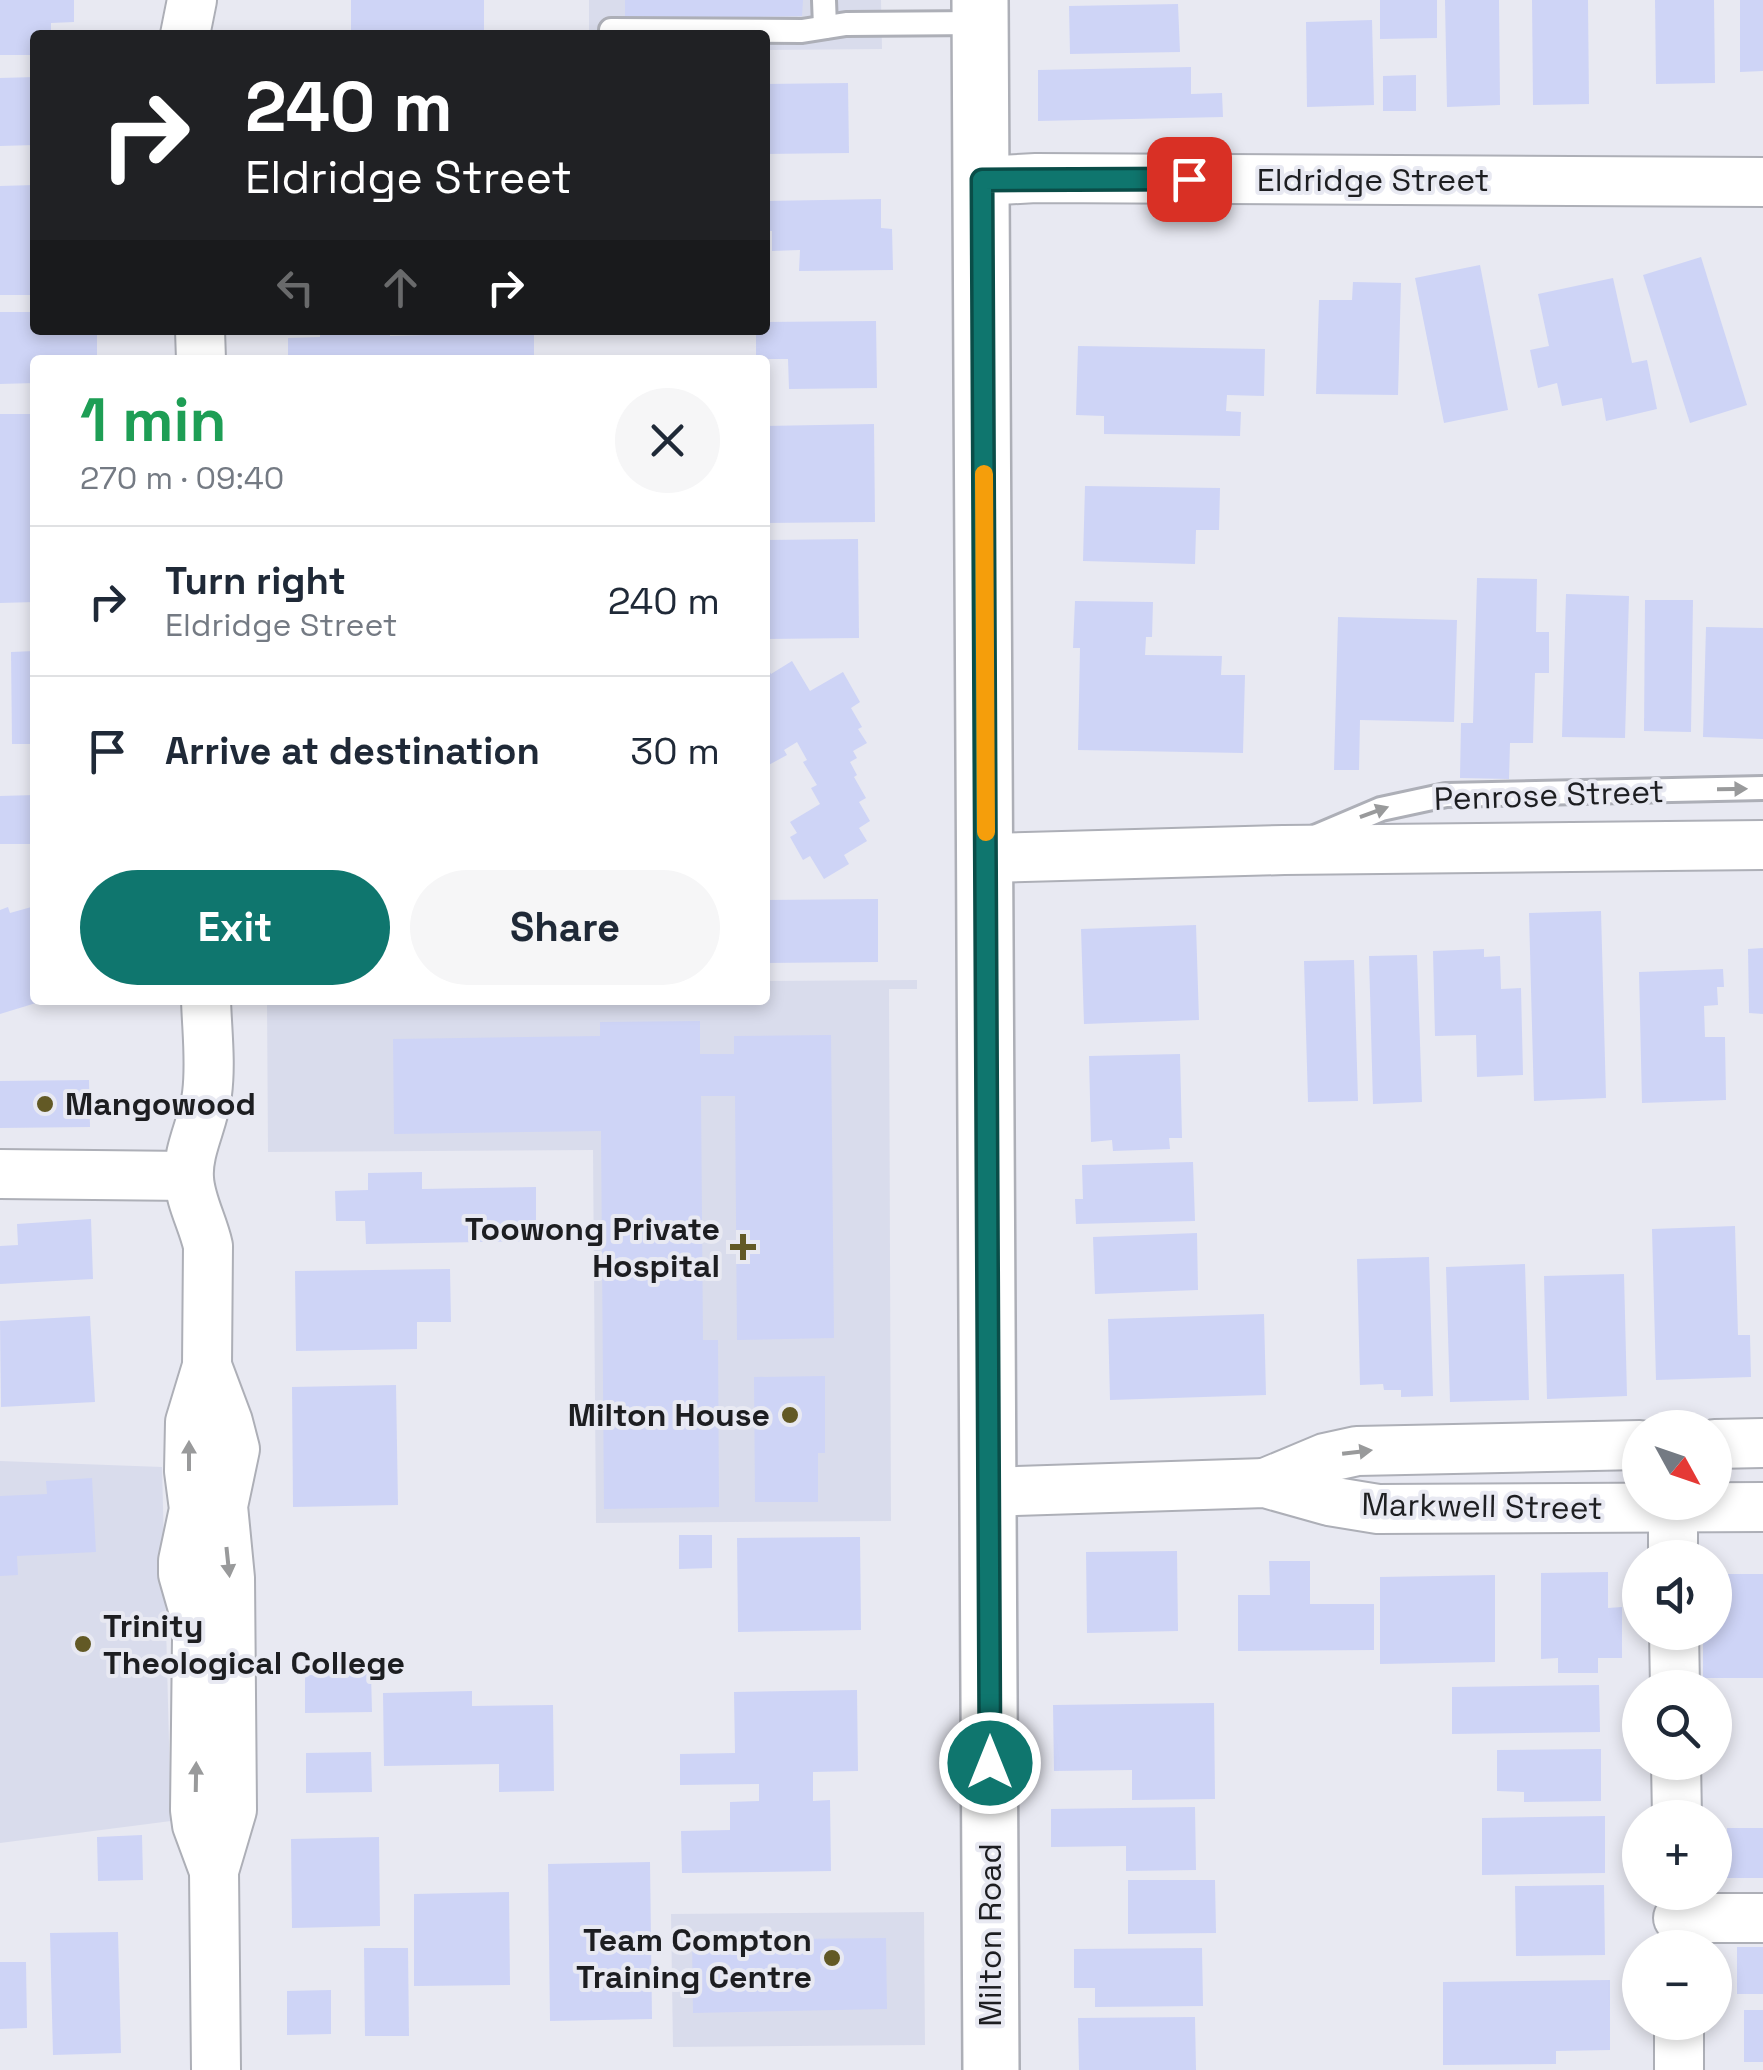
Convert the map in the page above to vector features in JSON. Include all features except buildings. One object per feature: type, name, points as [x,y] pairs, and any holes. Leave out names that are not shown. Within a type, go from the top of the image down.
[{"type":"main road","name":"Milton Road","points":[[980,12],[990,2070]]},
{"type":"street","points":[[186,30],[192,0]]},
{"type":"street","name":"Eldridge Street","points":[[982,180],[1763,182]]},
{"type":"street","name":"Penrose Street","points":[[986,858],[1284,850],[1763,845]]},
{"type":"street","points":[[206,1005],[208,1095],[188,1176],[208,1246],[207,1366],[235,1449],[223,1506],[230,1578],[214,1650],[232,1810],[214,1871],[216,2070]]},
{"type":"street","points":[[0,1174],[188,1176]]},
{"type":"street","points":[[1732,1444],[1763,1443]]},
{"type":"street","name":"Markwell Street","points":[[1265,1483],[1325,1458],[1357,1450],[1622,1445]]},
{"type":"street","name":"Markwell Street","points":[[988,1492],[1265,1483],[1329,1502],[1378,1508],[1622,1507]]},
{"type":"street","name":"Markwell Street","points":[[1732,1508],[1763,1508]]},
{"type":"street","points":[[1678,1919],[1763,1918]]},
{"type":"street","points":[[1679,2040],[1679,2070]]},
{"type":"lane","points":[[824,0],[824,28]]},
{"type":"lane","points":[[770,31],[802,31],[980,12]]},
{"type":"lane","name":"Penrose Street","points":[[1284,850],[1381,809],[1446,795],[1763,788]]},
{"type":"shaded area","points":[[589,0],[881,0],[882,49],[770,50],[770,30],[589,30]]},
{"type":"shaded area","name":"Toowong Private Hospital","points":[[917,980],[917,989],[889,989],[891,1521],[596,1523],[593,1150],[268,1152],[267,1005],[770,1005],[770,981]]},
{"type":"shaded area","name":"Trinity Theological College","points":[[0,1461],[162,1467],[171,1821],[0,1843]]},
{"type":"shaded area","points":[[924,1912],[925,2045],[673,2047],[671,1914]]},
{"type":"slow traffic","points":[[984,474],[986,832]]},
{"type":"place","name":"Mangowood","points":[[45,1104]]},
{"type":"place","name":"Toowong Private Hospital","points":[[743,1247]]},
{"type":"place","name":"Milton House","points":[[790,1415]]},
{"type":"place","name":"Trinity Theological College","points":[[83,1644]]},
{"type":"place","name":"Team Compton Training Centre","points":[[832,1958]]},
{"type":"route","points":[[990,1763],[982,180],[1189,179]]}]
